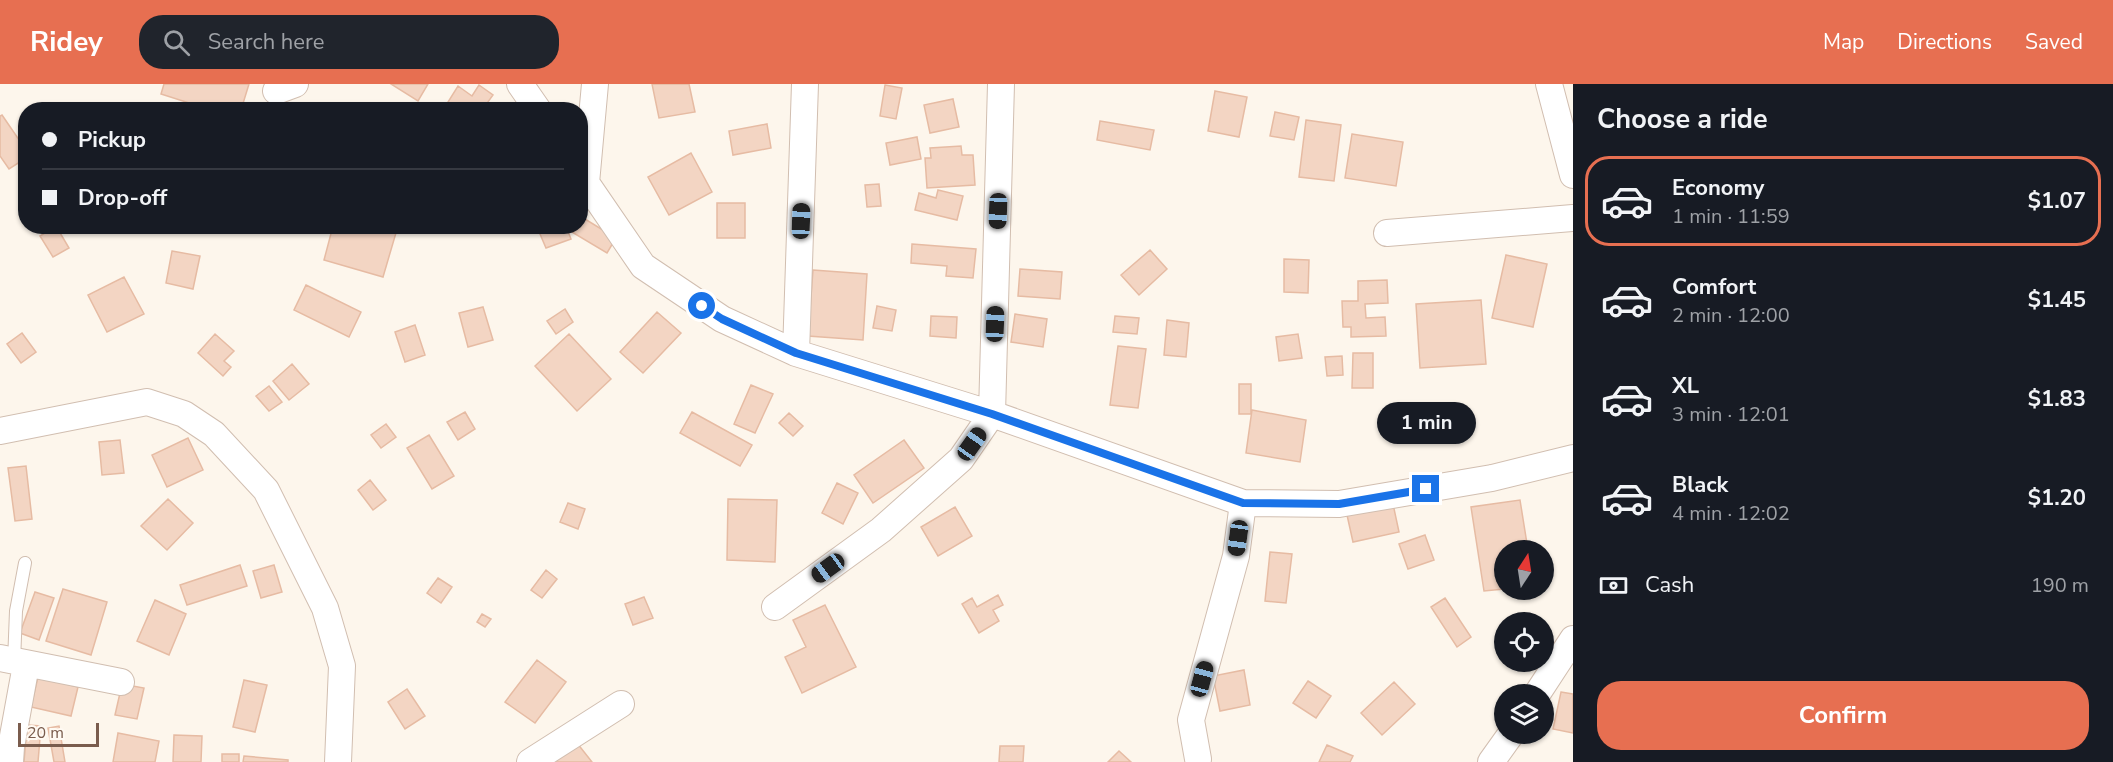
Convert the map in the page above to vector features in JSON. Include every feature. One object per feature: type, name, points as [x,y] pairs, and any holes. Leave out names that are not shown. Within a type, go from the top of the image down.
[{"type":"street","points":[[520,84],[532,102]]},
{"type":"street","points":[[588,142],[596,84]]},
{"type":"street","points":[[796,353],[806,84]]},
{"type":"street","points":[[775,607],[881,530],[961,459],[992,414],[1001,84]]},
{"type":"street","points":[[1549,84],[1573,175]]},
{"type":"street","points":[[588,186],[643,266],[722,319],[796,353],[992,414],[1243,503],[1339,504],[1492,478],[1573,458]]},
{"type":"street","points":[[1387,233],[1573,218]]},
{"type":"street","points":[[0,431],[147,402],[184,414],[214,434],[266,490],[326,608],[342,666],[338,762]]},
{"type":"street","points":[[1198,759],[1191,720],[1236,556],[1243,503]]},
{"type":"street","points":[[1545,684],[1571,647]]},
{"type":"street","points":[[10,762],[13,662],[121,682]]},
{"type":"street","points":[[530,762],[621,704]]},
{"type":"street","points":[[1491,762],[1503,744]]},
{"type":"lane","points":[[13,662],[16,611],[25,563]]},
{"type":"building","points":[[164,84],[249,84],[243,102],[186,102],[161,94]]},
{"type":"building","points":[[391,84],[428,84],[418,101]]},
{"type":"building","points":[[652,84],[689,84],[695,112],[659,118]]},
{"type":"building","points":[[479,85],[493,95],[488,102],[448,102],[458,86],[472,96]]},
{"type":"building","points":[[885,85],[902,88],[896,119],[880,116]]},
{"type":"building","points":[[1215,91],[1247,97],[1239,137],[1208,131]]},
{"type":"building","points":[[953,99],[959,127],[930,133],[924,105]]},
{"type":"building","points":[[1275,112],[1299,117],[1294,140],[1270,136]]},
{"type":"building","points":[[2,115],[18,138],[18,163],[9,169],[0,156],[0,116]]},
{"type":"building","points":[[1306,120],[1341,125],[1334,181],[1299,177]]},
{"type":"building","points":[[1100,121],[1154,130],[1150,150],[1097,140]]},
{"type":"building","points":[[767,124],[771,148],[733,155],[729,131]]},
{"type":"building","points":[[1352,134],[1403,142],[1396,186],[1345,178]]},
{"type":"building","points":[[917,137],[921,159],[890,165],[886,143]]},
{"type":"building","points":[[961,146],[962,155],[973,155],[975,185],[927,188],[925,158],[931,158],[930,148]]},
{"type":"building","points":[[691,153],[712,192],[669,215],[648,177]]},
{"type":"building","points":[[879,184],[881,206],[867,207],[865,185]]},
{"type":"building","points":[[938,190],[963,196],[957,220],[915,210],[919,193],[936,198]]},
{"type":"building","points":[[717,203],[745,203],[745,238],[717,238]]},
{"type":"building","points":[[588,221],[616,238],[607,253],[575,234],[588,234]]},
{"type":"building","points":[[61,234],[69,248],[53,257],[40,236]]},
{"type":"building","points":[[331,234],[396,234],[383,277],[324,260]]},
{"type":"building","points":[[540,234],[569,234],[571,239],[546,248]]},
{"type":"building","points":[[912,244],[976,249],[973,278],[946,276],[947,266],[911,263]]},
{"type":"building","points":[[1150,250],[1167,269],[1139,295],[1121,275]]},
{"type":"building","points":[[172,251],[200,256],[193,289],[166,283]]},
{"type":"building","points":[[1506,255],[1547,264],[1533,327],[1492,318]]},
{"type":"building","points":[[1284,259],[1309,260],[1308,293],[1284,292]]},
{"type":"building","points":[[1020,269],[1062,272],[1060,299],[1018,296]]},
{"type":"building","points":[[813,270],[867,274],[863,340],[808,336]]},
{"type":"building","points":[[124,277],[144,314],[107,332],[88,295]]},
{"type":"building","points":[[1387,280],[1388,303],[1365,304],[1366,318],[1385,317],[1386,336],[1351,337],[1351,327],[1343,327],[1342,301],[1358,301],[1358,281]]},
{"type":"building","points":[[306,285],[361,312],[349,337],[294,310]]},
{"type":"building","points":[[1481,300],[1486,364],[1420,368],[1416,304]]},
{"type":"building","points":[[877,306],[896,310],[892,331],[873,328]]},
{"type":"building","points":[[483,307],[493,340],[468,347],[459,313]]},
{"type":"building","points":[[565,309],[573,322],[556,334],[547,321]]},
{"type":"building","points":[[657,312],[681,333],[643,373],[620,352]]},
{"type":"building","points":[[1015,314],[1047,319],[1043,347],[1011,342]]},
{"type":"building","points":[[931,316],[957,317],[956,338],[930,336]]},
{"type":"building","points":[[1115,316],[1139,318],[1137,334],[1113,332]]},
{"type":"building","points":[[1167,320],[1189,323],[1186,357],[1164,355]]},
{"type":"building","points":[[415,325],[425,355],[405,362],[395,332]]},
{"type":"building","points":[[22,333],[36,352],[21,363],[7,344]]},
{"type":"building","points":[[215,334],[234,351],[224,361],[231,367],[223,376],[198,353]]},
{"type":"building","points":[[569,334],[611,379],[577,411],[535,366]]},
{"type":"building","points":[[1298,334],[1302,358],[1279,361],[1276,337]]},
{"type":"building","points":[[1118,346],[1146,349],[1138,408],[1110,405]]},
{"type":"building","points":[[1353,353],[1373,353],[1373,388],[1352,388]]},
{"type":"building","points":[[1342,356],[1343,375],[1327,376],[1325,357]]},
{"type":"building","points":[[292,364],[309,384],[289,400],[273,381]]},
{"type":"building","points":[[1239,384],[1251,384],[1251,414],[1239,414]]},
{"type":"building","points":[[751,385],[773,394],[755,433],[734,424]]},
{"type":"building","points":[[269,386],[282,402],[269,411],[256,396]]},
{"type":"building","points":[[1252,410],[1306,420],[1300,462],[1246,453]]},
{"type":"building","points":[[465,412],[475,429],[458,440],[447,422]]},
{"type":"building","points":[[692,412],[752,445],[740,466],[680,433]]},
{"type":"building","points":[[789,413],[803,426],[793,436],[779,423]]},
{"type":"building","points":[[386,424],[396,437],[381,448],[371,435]]},
{"type":"building","points":[[429,435],[454,476],[432,489],[407,448]]},
{"type":"building","points":[[188,438],[203,470],[167,487],[152,455]]},
{"type":"building","points":[[120,440],[124,473],[102,475],[99,442]]},
{"type":"building","points":[[904,440],[924,468],[873,503],[854,475]]},
{"type":"building","points":[[26,466],[32,519],[15,521],[8,468]]},
{"type":"building","points":[[370,480],[386,500],[373,510],[358,490]]},
{"type":"building","points":[[837,483],[858,493],[843,524],[822,513]]},
{"type":"building","points":[[168,499],[193,523],[167,550],[141,526]]},
{"type":"building","points":[[728,499],[777,500],[775,562],[727,560]]},
{"type":"building","points":[[1520,500],[1526,540],[1494,540],[1494,590],[1484,591],[1471,507]]},
{"type":"building","points":[[568,503],[585,509],[578,529],[560,522]]},
{"type":"building","points":[[1393,504],[1399,532],[1353,542],[1347,515]]},
{"type":"building","points":[[955,507],[972,536],[938,556],[921,527]]},
{"type":"building","points":[[1425,535],[1434,560],[1408,569],[1399,544]]},
{"type":"building","points":[[1270,552],[1292,554],[1286,603],[1265,601]]},
{"type":"building","points":[[240,565],[247,586],[187,605],[180,585]]},
{"type":"building","points":[[274,565],[282,592],[261,598],[253,571]]},
{"type":"building","points":[[546,570],[557,579],[542,598],[531,590]]},
{"type":"building","points":[[438,578],[452,587],[441,603],[427,593]]},
{"type":"building","points":[[63,589],[107,602],[91,655],[46,641]]},
{"type":"building","points":[[35,592],[54,598],[39,640],[20,633]]},
{"type":"building","points":[[998,595],[1003,605],[993,610],[999,621],[979,633],[962,604],[972,598],[977,607]]},
{"type":"building","points":[[644,597],[653,618],[633,625],[625,604]]},
{"type":"building","points":[[1445,598],[1471,637],[1457,647],[1431,607]]},
{"type":"building","points":[[155,600],[186,614],[169,655],[137,641]]},
{"type":"building","points":[[825,605],[856,667],[802,693],[785,657],[806,647],[793,620]]},
{"type":"building","points":[[482,614],[491,619],[485,627],[477,622]]},
{"type":"building","points":[[537,660],[566,682],[535,723],[505,702]]},
{"type":"building","points":[[1244,670],[1250,705],[1220,711],[1213,676]]},
{"type":"building","points":[[38,677],[78,687],[71,716],[31,707]]},
{"type":"building","points":[[244,680],[267,685],[255,732],[233,727]]},
{"type":"building","points":[[1308,681],[1331,696],[1316,718],[1293,703]]},
{"type":"building","points":[[1394,682],[1415,704],[1382,735],[1361,713]]},
{"type":"building","points":[[122,684],[144,688],[137,719],[115,715]]},
{"type":"building","points":[[407,689],[425,716],[405,729],[388,702]]},
{"type":"building","points":[[1561,692],[1573,694],[1573,733],[1554,729]]},
{"type":"building","points":[[27,725],[41,726],[38,762],[24,762]]},
{"type":"building","points":[[59,726],[65,762],[54,762],[48,728]]},
{"type":"building","points":[[118,733],[159,741],[155,762],[113,762]]},
{"type":"building","points":[[174,735],[202,736],[201,762],[173,762]]},
{"type":"building","points":[[577,743],[592,762],[553,762]]},
{"type":"building","points":[[1327,745],[1353,756],[1350,762],[1319,762]]},
{"type":"building","points":[[1000,746],[1024,746],[1023,762],[999,762]]},
{"type":"building","points":[[1119,751],[1131,762],[1108,762]]},
{"type":"building","points":[[222,754],[239,754],[239,762],[222,762]]},
{"type":"building","points":[[244,756],[288,760],[288,762],[243,762]]},
{"type":"route","points":[[702,306],[722,319],[796,353],[992,414],[1243,503],[1339,504],[1426,489]]}]
